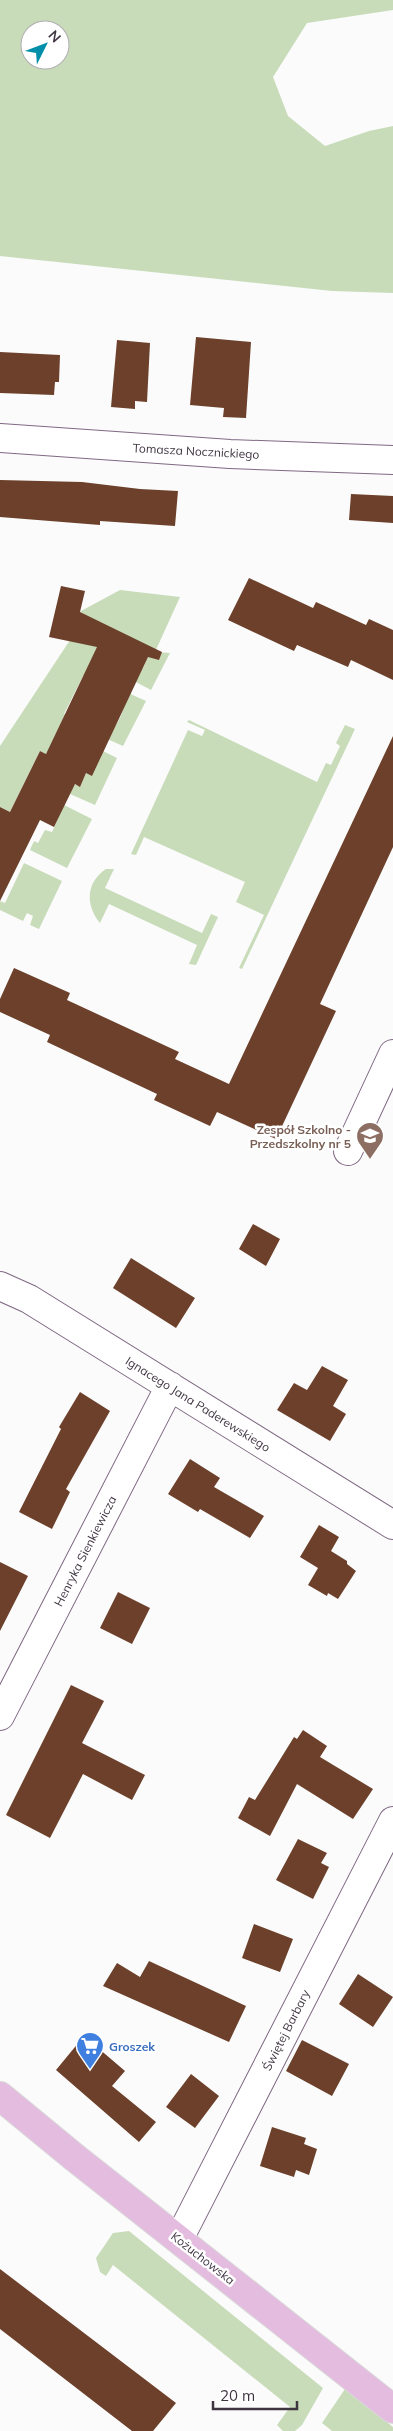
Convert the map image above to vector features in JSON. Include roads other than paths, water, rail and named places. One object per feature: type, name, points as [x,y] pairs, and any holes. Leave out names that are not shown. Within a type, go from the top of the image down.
[{"type":"main road","name":"Kożuchowska","points":[[4,2106],[180,2239],[393,2409]]},
{"type":"street","name":"Tomasza Nocznickiego","points":[[0,438],[230,454],[393,460]]},
{"type":"street","points":[[348,1151],[393,1054]]},
{"type":"street","name":"Ignacego Jana Paderewskiego","points":[[0,1286],[29,1299],[393,1525]]},
{"type":"street","name":"Henryka Sienkiewicza","points":[[0,1716],[170,1386]]},
{"type":"street","name":"Świętej Barbary","points":[[180,2239],[393,1821]]},
{"type":"place","name":"Zespół Szkolno - Przedszkolny nr 5","points":[[370,1160]]},
{"type":"place","name":"Groszek","points":[[90,2070]]}]
